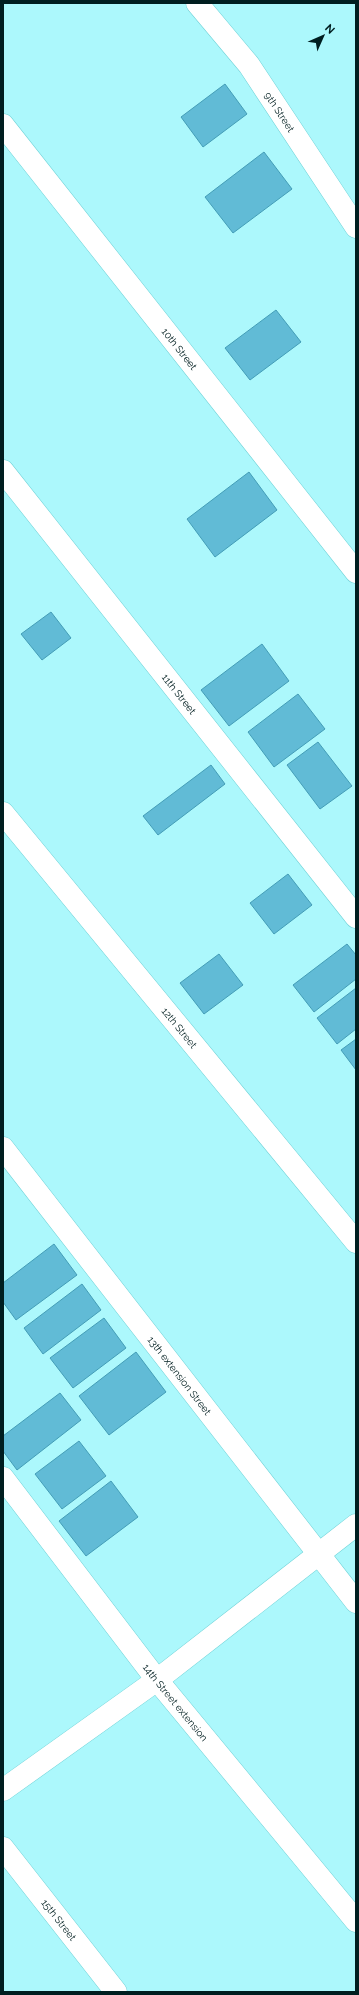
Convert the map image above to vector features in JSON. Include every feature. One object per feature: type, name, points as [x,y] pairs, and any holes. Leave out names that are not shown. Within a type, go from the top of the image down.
[{"type":"street","name":"9th Street","points":[[197,3],[249,65],[356,227]]},
{"type":"street","name":"10th Street","points":[[3,125],[356,572]]},
{"type":"street","name":"11th Street","points":[[3,471],[356,916]]},
{"type":"street","name":"12th Street","points":[[3,813],[356,1242]]},
{"type":"street","name":"13th extension Street","points":[[3,1148],[317,1554],[356,1602]]},
{"type":"street","name":"14th Street extension","points":[[3,1478],[157,1680],[356,1921]]},
{"type":"street","points":[[3,1790],[157,1680],[356,1525]]},
{"type":"street","name":"15th Street","points":[[3,1848],[116,1992]]},
{"type":"building","points":[[225,84],[247,114],[203,147],[181,117]]},
{"type":"building","points":[[264,152],[292,189],[233,233],[205,197]]},
{"type":"building","points":[[276,310],[301,342],[250,380],[225,348]]},
{"type":"building","points":[[249,472],[277,510],[215,557],[187,519]]},
{"type":"building","points":[[51,612],[71,638],[42,660],[21,634]]},
{"type":"building","points":[[262,644],[289,681],[229,726],[201,690]]},
{"type":"building","points":[[298,694],[325,729],[274,767],[248,732]]},
{"type":"building","points":[[318,742],[352,786],[320,809],[287,765]]},
{"type":"building","points":[[211,765],[225,784],[158,835],[143,816]]},
{"type":"building","points":[[288,874],[312,905],[274,934],[250,903]]},
{"type":"building","points":[[347,944],[356,955],[356,979],[314,1012],[293,985]]},
{"type":"building","points":[[219,954],[243,985],[204,1014],[180,983]]},
{"type":"building","points":[[356,988],[356,1029],[337,1044],[317,1018]]},
{"type":"building","points":[[356,1039],[356,1070],[341,1050]]},
{"type":"building","points":[[54,1244],[77,1275],[16,1320],[3,1302],[3,1283]]},
{"type":"building","points":[[82,1284],[101,1310],[43,1354],[24,1328]]},
{"type":"building","points":[[104,1318],[126,1348],[73,1388],[50,1358]]},
{"type":"building","points":[[136,1352],[166,1392],[109,1435],[79,1396]]},
{"type":"building","points":[[60,1393],[81,1420],[17,1470],[3,1451],[3,1436]]},
{"type":"building","points":[[79,1441],[106,1476],[62,1509],[35,1474]]},
{"type":"building","points":[[111,1481],[138,1517],[86,1556],[59,1521]]}]
